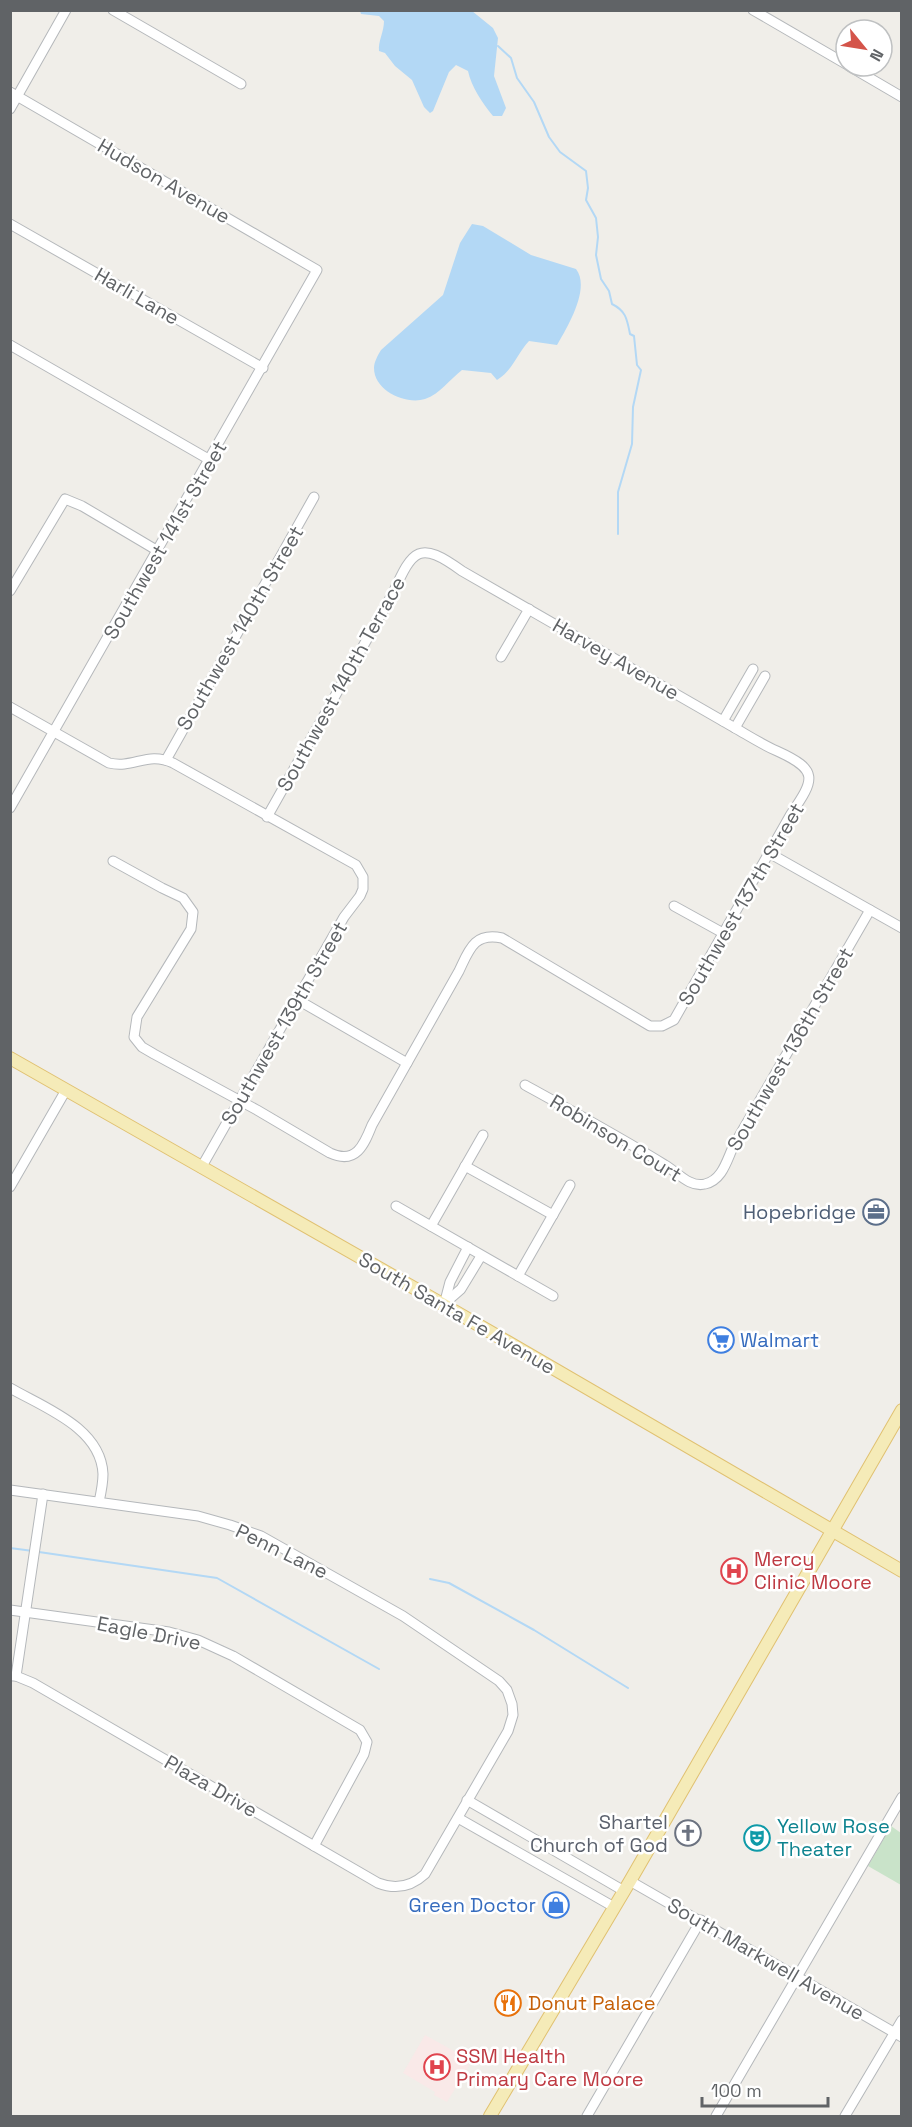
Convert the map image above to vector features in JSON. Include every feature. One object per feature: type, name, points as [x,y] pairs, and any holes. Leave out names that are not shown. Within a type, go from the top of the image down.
[{"type":"main road","name":"South Santa Fe Avenue","points":[[10,1058],[444,1305],[902,1571]]},
{"type":"main road","points":[[490,2116],[627,1886],[902,1410]]},
{"type":"street","points":[[10,109],[14,94],[66,10]]},
{"type":"street","points":[[113,10],[241,84]]},
{"type":"street","points":[[753,10],[834,57]]},
{"type":"street","points":[[869,78],[902,97]]},
{"type":"street","name":"Hudson Avenue","points":[[14,94],[317,270]]},
{"type":"street","name":"Harli Lane","points":[[10,224],[263,368]]},
{"type":"street","name":"Southwest 141st Street","points":[[10,808],[317,270]]},
{"type":"street","points":[[10,345],[210,460]]},
{"type":"street","name":"Southwest 140th Street","points":[[166,760],[314,497]]},
{"type":"street","points":[[10,591],[64,499],[81,506],[158,551]]},
{"type":"street","name":"Harvey Avenue","points":[[420,554],[429,552],[442,557],[462,571],[735,729],[794,758],[804,765],[808,774]]},
{"type":"street","name":"Southwest 140th Terrace","points":[[267,817],[393,593],[405,567],[420,554]]},
{"type":"street","points":[[501,657],[529,609]]},
{"type":"street","points":[[723,721],[753,669]]},
{"type":"street","points":[[735,729],[765,676]]},
{"type":"street","points":[[743,686],[755,693]]},
{"type":"street","points":[[10,707],[99,759],[117,765],[158,758],[166,760],[267,817]]},
{"type":"street","name":"Southwest 137th Street","points":[[407,1063],[472,945],[482,938],[494,936],[502,938],[620,1007],[643,1023],[650,1026],[662,1026],[674,1020],[807,788],[808,774]]},
{"type":"street","name":"Southwest 139th Street","points":[[201,1168],[344,917],[363,889],[363,877],[351,862],[267,817]]},
{"type":"street","points":[[769,853],[902,928]]},
{"type":"street","points":[[113,861],[183,898],[193,912],[191,929],[137,1017],[134,1036],[142,1047],[330,1154],[349,1156],[364,1144],[372,1125],[407,1063],[297,1000]]},
{"type":"street","points":[[674,906],[723,933]]},
{"type":"street","name":"Southwest 136th Street","points":[[708,1184],[721,1173],[734,1145],[870,910]]},
{"type":"street","name":"Robinson Court","points":[[525,1084],[667,1166],[692,1183],[708,1184]]},
{"type":"street","points":[[10,1187],[66,1090]]},
{"type":"street","points":[[431,1226],[483,1135]]},
{"type":"street","points":[[465,1166],[553,1215]]},
{"type":"street","points":[[518,1276],[570,1185]]},
{"type":"street","points":[[396,1206],[553,1296]]},
{"type":"street","points":[[444,1305],[450,1282],[468,1247]]},
{"type":"street","points":[[444,1305],[461,1289],[481,1256]]},
{"type":"street","points":[[10,1388],[77,1427],[91,1440],[102,1466],[103,1476],[99,1502]]},
{"type":"street","name":"Penn Lane","points":[[10,1490],[204,1517],[261,1536],[415,1624],[499,1681],[507,1690],[513,1704],[512,1721],[508,1731],[467,1800]]},
{"type":"street","points":[[13,1676],[26,1612],[43,1494]]},
{"type":"street","name":"Eagle Drive","points":[[10,1610],[169,1632],[198,1640],[233,1656],[356,1727],[362,1732],[367,1742],[362,1761],[314,1845]]},
{"type":"street","name":"Plaza Drive","points":[[13,1676],[33,1683],[378,1883],[395,1887],[409,1886],[425,1874],[458,1818]]},
{"type":"street","points":[[716,2116],[902,1797]]},
{"type":"street","points":[[467,1800],[458,1818],[614,1907]]},
{"type":"street","name":"South Markwell Avenue","points":[[467,1800],[627,1886],[701,1920],[898,2035]]},
{"type":"street","points":[[587,2116],[701,1920]]},
{"type":"street","points":[[845,2116],[898,2035],[902,2019]]},
{"type":"shaded area","name":"SSM Health Primary Care Moore","points":[[425,2035],[472,2061],[447,2102],[403,2073]]},
{"type":"green space","points":[[891,1826],[901,1833],[901,1885],[868,1866]]},
{"type":"water","points":[[360,11],[472,11],[493,28],[498,38],[494,76],[506,108],[502,116],[493,116],[478,95],[468,71],[456,65],[449,72],[433,111],[430,113],[424,107],[412,80],[395,66],[385,53],[379,51],[384,21],[379,16],[361,14]]},
{"type":"water","points":[[472,224],[483,226],[531,255],[576,269],[581,286],[576,308],[557,345],[529,341],[507,372],[497,380],[491,373],[462,370],[430,397],[417,400],[401,398],[379,383],[374,368],[376,359],[381,350],[443,295],[460,243]]},
{"type":"waterway","points":[[498,46],[511,58],[517,78],[534,102],[549,137],[560,152],[586,171],[588,188],[586,200],[596,218],[598,237],[596,255],[601,279],[609,291],[612,304],[623,313],[630,334],[634,336],[637,365],[641,370],[633,407],[632,444],[618,492],[618,534]]},
{"type":"waterway","points":[[10,1548],[33,1551]]},
{"type":"waterway","points":[[39,1552],[217,1578],[379,1669]]},
{"type":"waterway","points":[[430,1579],[449,1583],[534,1630],[628,1688]]},
{"type":"place","name":"Hopebridge","points":[[876,1212]]},
{"type":"place","name":"Walmart","points":[[721,1340]]},
{"type":"place","name":"Mercy Clinic Moore","points":[[734,1571]]},
{"type":"place","name":"Shartel Church of God","points":[[688,1833]]},
{"type":"place","name":"Yellow Rose Theater","points":[[757,1838]]},
{"type":"place","name":"Green Doctor","points":[[556,1905]]},
{"type":"place","name":"Donut Palace","points":[[508,2003]]},
{"type":"place","name":"SSM Health Primary Care Moore","points":[[437,2067]]}]
